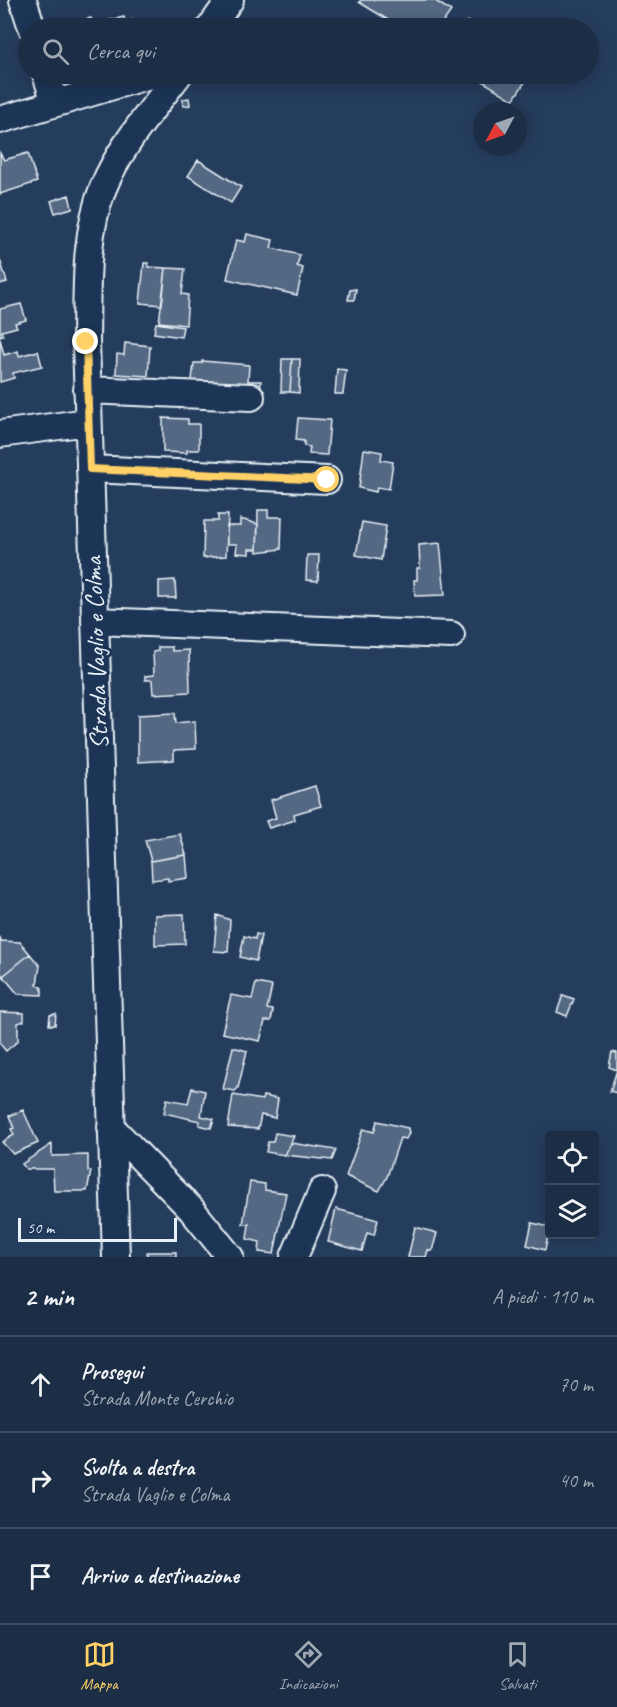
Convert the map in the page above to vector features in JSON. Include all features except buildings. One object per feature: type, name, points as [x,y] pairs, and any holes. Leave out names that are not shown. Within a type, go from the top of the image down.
[{"type":"street","points":[[23,0],[29,18]]},
{"type":"street","points":[[217,18],[230,0]]},
{"type":"street","points":[[49,84],[55,102]]},
{"type":"street","points":[[0,120],[118,84]]},
{"type":"street","name":"Strada Vaglio e Colma","points":[[116,1257],[87,390],[88,250],[103,188],[132,138],[172,84]]},
{"type":"street","points":[[87,390],[251,397]]},
{"type":"street","points":[[0,434],[88,422]]},
{"type":"street","points":[[90,469],[327,480]]},
{"type":"street","points":[[95,621],[451,635]]},
{"type":"street","points":[[111,1127],[191,1209],[230,1257]]},
{"type":"street","points":[[294,1257],[322,1191]]},
{"type":"route","points":[[86,342],[90,469],[327,480]]}]
